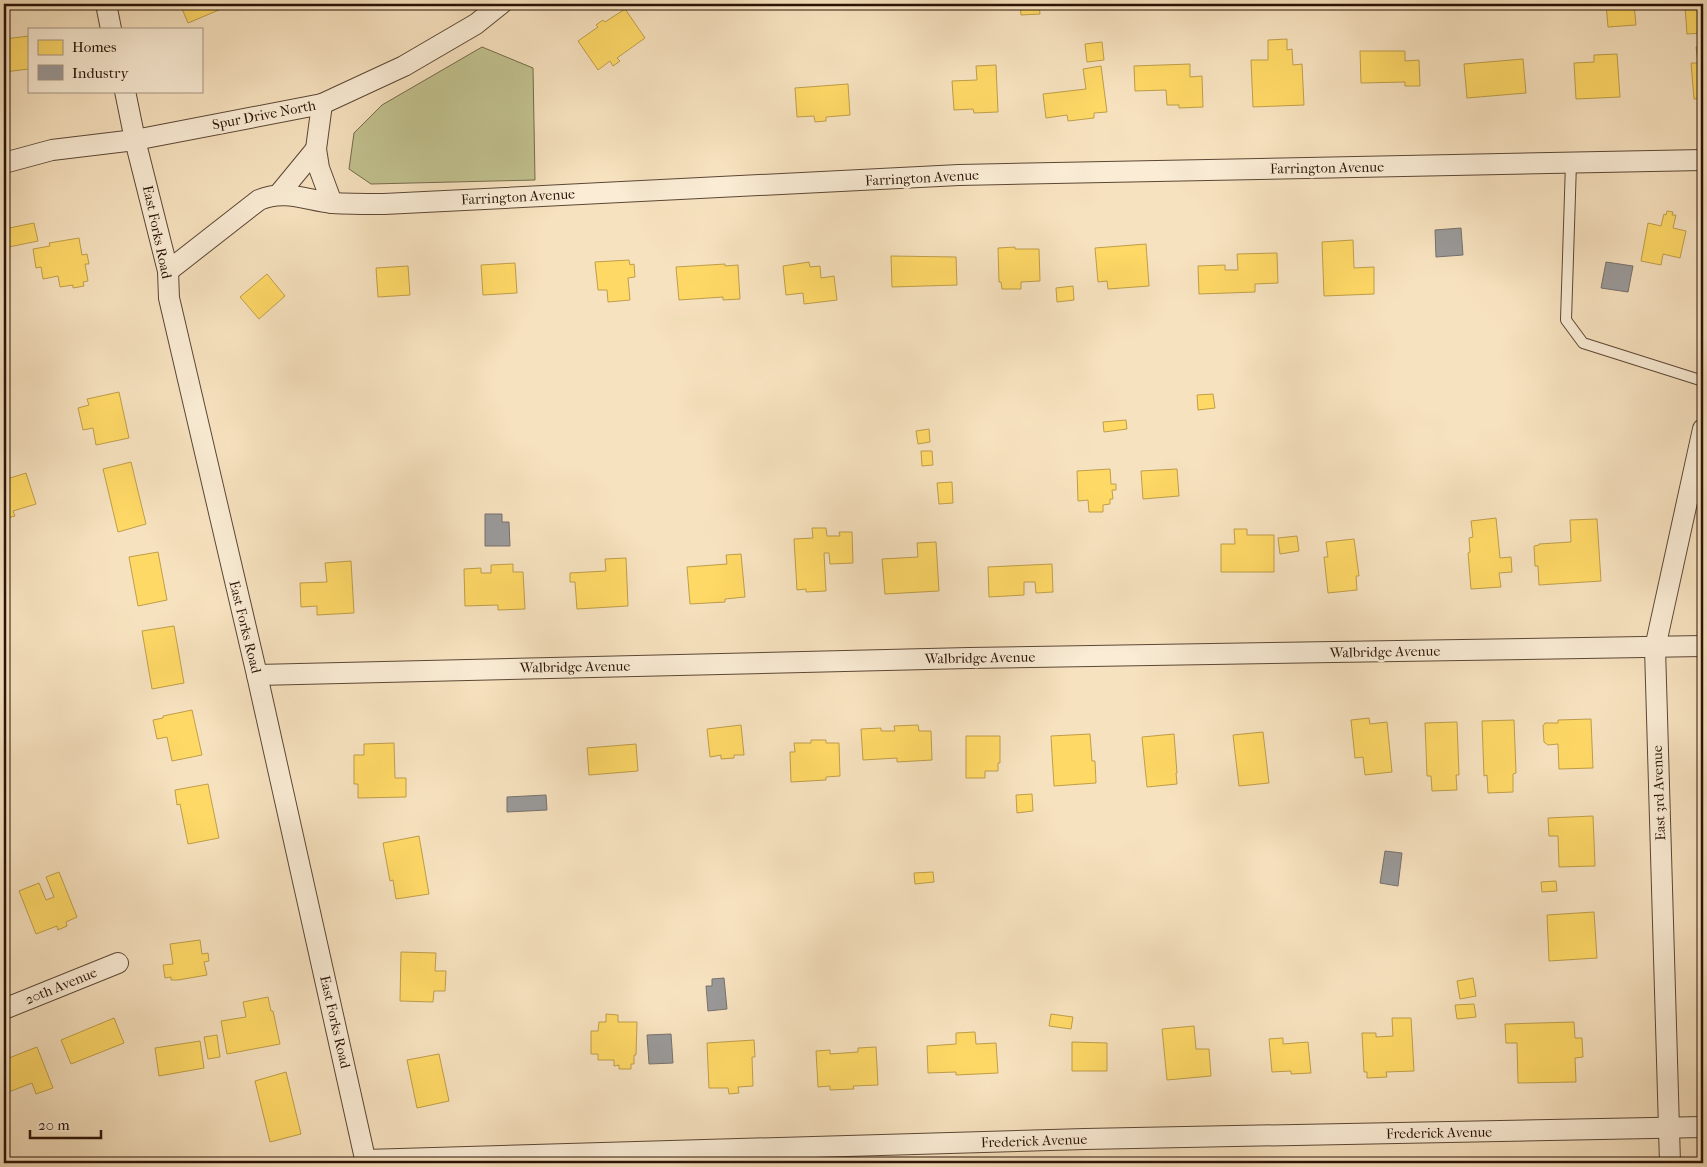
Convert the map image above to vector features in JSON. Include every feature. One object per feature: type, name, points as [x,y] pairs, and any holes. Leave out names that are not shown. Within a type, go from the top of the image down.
[{"type":"street","points":[[106,4],[111,28]]},
{"type":"street","name":"Spur Drive North","points":[[4,163],[52,150],[135,140],[322,104],[404,66],[476,24],[501,4]]},
{"type":"street","name":"East Forks Road","points":[[125,92],[135,140],[168,271],[171,307],[257,675],[366,1162]]},
{"type":"street","points":[[322,104],[316,149],[319,168],[332,202]]},
{"type":"street","points":[[279,194],[316,149]]},
{"type":"street","name":"Farrington Avenue","points":[[168,271],[259,200],[279,194],[332,202],[384,204],[959,175],[1703,160]]},
{"type":"street","name":"East 3rd Avenue","points":[[1670,1163],[1655,648],[1703,429]]},
{"type":"street","name":"Walbridge Avenue","points":[[257,675],[969,658],[1703,646]]},
{"type":"street","name":"20th Avenue","points":[[4,1009],[118,963]]},
{"type":"street","name":"Frederick Avenue","points":[[366,1162],[1085,1139],[1703,1127]]},
{"type":"lane","points":[[1571,163],[1566,320],[1583,343],[1703,381]]},
{"type":"green space","points":[[482,47],[533,68],[535,180],[371,184],[349,169],[354,133],[382,105]]},
{"type":"building: Homes","points":[[180,4],[224,4],[226,7],[188,23]]},
{"type":"building: Homes","points":[[1020,4],[1039,4],[1040,14],[1021,15]]},
{"type":"building: Homes","points":[[1606,4],[1634,4],[1636,25],[1608,27]]},
{"type":"building: Homes","points":[[1703,4],[1703,33],[1687,34],[1685,6]]},
{"type":"building: Homes","points":[[625,9],[645,38],[617,58],[620,61],[613,66],[610,61],[598,70],[578,41],[598,27],[596,25],[603,20],[605,22]]},
{"type":"building: Homes","points":[[28,36],[28,69],[4,72],[4,39]]},
{"type":"building: Homes","points":[[1287,39],[1287,50],[1292,49],[1293,65],[1302,64],[1304,105],[1253,107],[1251,60],[1268,60],[1268,40]]},
{"type":"building: Homes","points":[[1102,42],[1104,60],[1087,62],[1085,44]]},
{"type":"building: Homes","points":[[1696,47],[1703,47],[1703,98],[1694,99],[1691,63],[1698,63]]},
{"type":"building: Homes","points":[[1360,51],[1405,51],[1405,61],[1419,60],[1420,86],[1405,86],[1405,82],[1361,83]]},
{"type":"building: Homes","points":[[1617,54],[1620,97],[1576,99],[1574,63],[1594,62],[1594,55]]},
{"type":"building: Homes","points":[[1523,59],[1526,93],[1467,98],[1464,64]]},
{"type":"building: Homes","points":[[1190,64],[1190,77],[1202,76],[1203,107],[1179,108],[1179,105],[1167,105],[1166,90],[1135,91],[1134,66]]},
{"type":"building: Homes","points":[[996,65],[998,112],[974,113],[973,109],[954,110],[952,81],[977,80],[976,66]]},
{"type":"building: Homes","points":[[1101,66],[1107,112],[1094,113],[1094,118],[1068,121],[1067,115],[1046,118],[1043,94],[1086,89],[1083,69]]},
{"type":"building: Homes","points":[[848,84],[850,115],[826,117],[826,121],[815,122],[814,116],[797,117],[795,88]]},
{"type":"building: Homes","points":[[1667,211],[1673,212],[1672,215],[1676,215],[1673,228],[1686,231],[1680,258],[1663,254],[1661,265],[1641,261],[1648,223],[1661,226],[1664,214],[1666,215]]},
{"type":"building: Homes","points":[[34,223],[38,241],[4,248],[4,229]]},
{"type":"building: Homes","points":[[79,238],[82,255],[87,254],[89,264],[85,264],[88,281],[83,282],[84,286],[73,288],[73,285],[60,287],[58,276],[43,279],[41,267],[36,268],[33,249],[50,246],[49,243]]},
{"type":"building: Homes","points":[[1353,240],[1354,268],[1374,267],[1374,294],[1324,296],[1322,242]]},
{"type":"building: Homes","points":[[1146,244],[1149,286],[1108,289],[1107,281],[1098,282],[1095,248]]},
{"type":"building: Homes","points":[[1015,247],[1015,249],[1039,249],[1040,281],[1021,282],[1021,289],[1002,289],[1001,282],[999,282],[998,248]]},
{"type":"building: Homes","points":[[1277,253],[1278,283],[1255,284],[1255,292],[1199,294],[1198,266],[1225,265],[1225,270],[1238,270],[1237,254]]},
{"type":"building: Homes","points":[[891,256],[956,257],[957,285],[892,287]]},
{"type":"building: Homes","points":[[629,260],[630,265],[634,264],[635,277],[628,278],[630,300],[608,302],[607,290],[598,290],[595,262]]},
{"type":"building: Homes","points":[[809,262],[810,267],[820,266],[821,278],[834,276],[837,300],[804,304],[803,293],[786,295],[783,266]]},
{"type":"building: Homes","points":[[515,263],[517,293],[483,295],[481,265]]},
{"type":"building: Homes","points":[[725,264],[725,266],[738,265],[740,299],[723,300],[723,297],[679,300],[676,267]]},
{"type":"building: Homes","points":[[408,266],[410,295],[378,297],[376,268]]},
{"type":"building: Homes","points":[[267,274],[285,296],[259,319],[240,297]]},
{"type":"building: Homes","points":[[1073,286],[1074,300],[1057,302],[1056,288]]},
{"type":"building: Homes","points":[[119,392],[129,438],[96,445],[93,428],[83,430],[78,408],[89,405],[87,399]]},
{"type":"building: Homes","points":[[1213,394],[1215,408],[1198,410],[1197,395]]},
{"type":"building: Homes","points":[[1126,420],[1127,429],[1104,432],[1103,422]]},
{"type":"building: Homes","points":[[929,429],[930,442],[918,444],[916,431]]},
{"type":"building: Homes","points":[[921,451],[932,451],[933,465],[922,466]]},
{"type":"building: Homes","points":[[131,462],[146,524],[118,532],[103,469]]},
{"type":"building: Homes","points":[[5,468],[10,478],[26,473],[36,504],[13,511],[15,516],[4,519]]},
{"type":"building: Homes","points":[[1110,469],[1111,484],[1116,484],[1116,490],[1112,490],[1113,499],[1110,499],[1110,504],[1103,505],[1103,512],[1089,512],[1088,500],[1078,501],[1077,471]]},
{"type":"building: Homes","points":[[1177,469],[1179,496],[1143,499],[1141,471]]},
{"type":"building: Homes","points":[[952,482],[953,503],[939,504],[937,483]]},
{"type":"building: Homes","points":[[1496,518],[1500,558],[1511,557],[1512,572],[1499,573],[1501,587],[1471,589],[1468,553],[1470,552],[1469,538],[1473,537],[1471,521]]},
{"type":"building: Homes","points":[[1597,519],[1601,581],[1539,585],[1538,566],[1535,566],[1534,546],[1571,542],[1570,520]]},
{"type":"building: Homes","points":[[812,528],[826,528],[827,536],[840,536],[839,532],[852,532],[853,563],[830,564],[829,553],[824,553],[826,591],[806,592],[806,589],[797,590],[794,539],[813,538]]},
{"type":"building: Homes","points":[[1234,529],[1247,529],[1247,535],[1274,535],[1274,572],[1221,572],[1221,544],[1235,544]]},
{"type":"building: Homes","points":[[1297,536],[1299,551],[1280,554],[1278,538]]},
{"type":"building: Homes","points":[[1354,539],[1359,576],[1356,576],[1357,590],[1328,593],[1324,557],[1328,557],[1326,542]]},
{"type":"building: Homes","points":[[936,542],[939,591],[885,594],[882,559],[918,557],[917,543]]},
{"type":"building: Homes","points":[[158,552],[167,600],[138,606],[129,557]]},
{"type":"building: Homes","points":[[741,554],[745,597],[725,599],[725,602],[690,604],[687,567],[727,564],[726,555]]},
{"type":"building: Homes","points":[[626,558],[628,606],[577,609],[575,582],[570,582],[570,573],[606,571],[605,559]]},
{"type":"building: Homes","points":[[351,561],[354,613],[317,615],[317,606],[301,607],[300,583],[327,582],[325,563]]},
{"type":"building: Homes","points":[[513,564],[513,572],[523,572],[525,609],[498,610],[498,605],[465,606],[464,569],[481,568],[481,573],[491,573],[491,565]]},
{"type":"building: Homes","points":[[1052,564],[1053,592],[1036,593],[1035,582],[1024,582],[1024,595],[989,597],[988,567]]},
{"type":"building: Homes","points":[[174,626],[184,683],[152,689],[142,631]]},
{"type":"building: Homes","points":[[192,710],[202,755],[172,761],[167,737],[157,739],[153,720]]},
{"type":"building: Homes","points":[[1369,718],[1370,724],[1387,722],[1392,772],[1365,775],[1363,757],[1355,758],[1351,720]]},
{"type":"building: Homes","points":[[1591,719],[1593,768],[1559,769],[1558,744],[1548,745],[1544,742],[1543,726],[1545,723],[1558,723],[1558,720]]},
{"type":"building: Homes","points":[[1514,720],[1516,773],[1513,774],[1513,792],[1488,793],[1487,775],[1484,776],[1482,721]]},
{"type":"building: Homes","points":[[1457,722],[1459,775],[1456,775],[1457,790],[1432,791],[1431,776],[1427,776],[1425,723]]},
{"type":"building: Homes","points":[[741,725],[744,755],[734,755],[734,758],[721,759],[721,755],[710,757],[707,729]]},
{"type":"building: Homes","points":[[918,725],[919,731],[931,731],[932,760],[897,762],[897,758],[863,760],[861,729],[881,728],[881,731],[895,731],[894,726]]},
{"type":"building: Homes","points":[[1263,732],[1269,783],[1239,786],[1233,735]]},
{"type":"building: Homes","points":[[1090,734],[1092,761],[1095,761],[1096,783],[1054,786],[1051,736]]},
{"type":"building: Homes","points":[[1174,734],[1177,784],[1147,787],[1142,737]]},
{"type":"building: Homes","points":[[966,736],[1000,736],[1000,763],[998,763],[998,771],[985,771],[985,778],[966,778]]},
{"type":"building: Homes","points":[[811,740],[826,740],[826,743],[839,743],[840,776],[826,777],[826,780],[791,782],[790,752],[795,752],[794,743],[811,743]]},
{"type":"building: Homes","points":[[394,743],[395,778],[406,778],[406,797],[358,798],[358,784],[354,784],[354,755],[364,755],[364,744]]},
{"type":"building: Homes","points":[[636,744],[638,771],[589,775],[587,748]]},
{"type":"building: Homes","points":[[208,784],[219,838],[188,844],[180,804],[177,805],[175,790]]},
{"type":"building: Homes","points":[[1032,794],[1033,811],[1017,813],[1016,795]]},
{"type":"building: Homes","points":[[1593,816],[1595,866],[1559,867],[1558,836],[1549,836],[1548,818]]},
{"type":"building: Homes","points":[[419,836],[429,894],[396,899],[393,880],[390,881],[383,843]]},
{"type":"building: Homes","points":[[59,872],[77,917],[66,922],[67,926],[58,930],[57,926],[36,934],[19,891],[39,883],[46,900],[54,897],[46,877]]},
{"type":"building: Homes","points":[[933,872],[934,882],[915,884],[914,873]]},
{"type":"building: Homes","points":[[1556,881],[1557,891],[1542,892],[1541,882]]},
{"type":"building: Homes","points":[[1594,912],[1597,958],[1549,961],[1547,915]]},
{"type":"building: Homes","points":[[200,940],[202,954],[208,953],[209,961],[204,962],[207,975],[178,980],[171,980],[171,977],[165,978],[163,965],[173,964],[170,944]]},
{"type":"building: Homes","points":[[401,952],[436,953],[435,971],[446,971],[445,991],[434,991],[433,1002],[400,1001]]},
{"type":"building: Homes","points":[[1473,978],[1476,996],[1460,999],[1457,981]]},
{"type":"building: Homes","points":[[268,997],[280,1044],[227,1054],[221,1021],[246,1017],[243,1002]]},
{"type":"building: Homes","points":[[1474,1004],[1476,1017],[1457,1019],[1455,1005]]},
{"type":"building: Homes","points":[[606,1014],[618,1015],[618,1022],[637,1022],[636,1055],[634,1055],[634,1064],[631,1064],[631,1069],[619,1069],[619,1065],[614,1066],[614,1060],[598,1060],[598,1054],[591,1054],[591,1031],[598,1031],[599,1022],[606,1022]]},
{"type":"building: Homes","points":[[1051,1014],[1073,1017],[1071,1029],[1049,1026]]},
{"type":"building: Homes","points":[[114,1018],[124,1043],[71,1064],[61,1040]]},
{"type":"building: Homes","points":[[1392,1018],[1411,1018],[1414,1071],[1386,1072],[1387,1077],[1367,1078],[1367,1072],[1364,1072],[1362,1033],[1376,1033],[1376,1037],[1393,1036]]},
{"type":"building: Homes","points":[[1574,1022],[1575,1038],[1582,1038],[1583,1057],[1575,1058],[1576,1082],[1518,1083],[1517,1043],[1506,1043],[1505,1024]]},
{"type":"building: Homes","points":[[1194,1026],[1196,1049],[1209,1049],[1211,1076],[1167,1080],[1162,1029]]},
{"type":"building: Homes","points":[[975,1032],[976,1044],[996,1043],[998,1073],[956,1075],[956,1072],[928,1073],[927,1046],[956,1044],[956,1033]]},
{"type":"building: Homes","points":[[217,1035],[220,1057],[208,1059],[204,1037]]},
{"type":"building: Homes","points":[[1283,1038],[1283,1044],[1308,1042],[1311,1073],[1291,1074],[1291,1071],[1272,1072],[1269,1039]]},
{"type":"building: Homes","points":[[754,1040],[755,1057],[752,1057],[753,1086],[738,1087],[739,1093],[729,1094],[728,1088],[709,1088],[707,1043]]},
{"type":"building: Homes","points":[[200,1041],[204,1068],[159,1076],[155,1048]]},
{"type":"building: Homes","points":[[1072,1042],[1107,1043],[1107,1071],[1072,1071]]},
{"type":"building: Homes","points":[[37,1047],[53,1088],[36,1094],[32,1083],[6,1093],[4,1086],[4,1060]]},
{"type":"building: Homes","points":[[876,1047],[878,1085],[853,1086],[854,1089],[830,1090],[830,1086],[818,1087],[816,1051],[830,1050],[830,1054],[858,1052],[858,1048]]},
{"type":"building: Homes","points":[[439,1054],[449,1101],[417,1108],[407,1060]]},
{"type":"building: Homes","points":[[286,1072],[301,1134],[270,1142],[255,1081]]},
{"type":"building: Industry","points":[[1461,228],[1463,255],[1436,257],[1435,230]]},
{"type":"building: Industry","points":[[1606,262],[1633,266],[1628,292],[1601,288]]},
{"type":"building: Industry","points":[[485,514],[502,514],[502,522],[509,522],[510,546],[485,546]]},
{"type":"building: Industry","points":[[546,795],[547,810],[507,812],[507,797]]},
{"type":"building: Industry","points":[[1385,851],[1402,853],[1398,886],[1380,883]]},
{"type":"building: Industry","points":[[724,978],[727,1009],[708,1011],[706,986],[712,986],[712,979]]},
{"type":"building: Industry","points":[[671,1034],[673,1063],[649,1064],[647,1035]]}]
